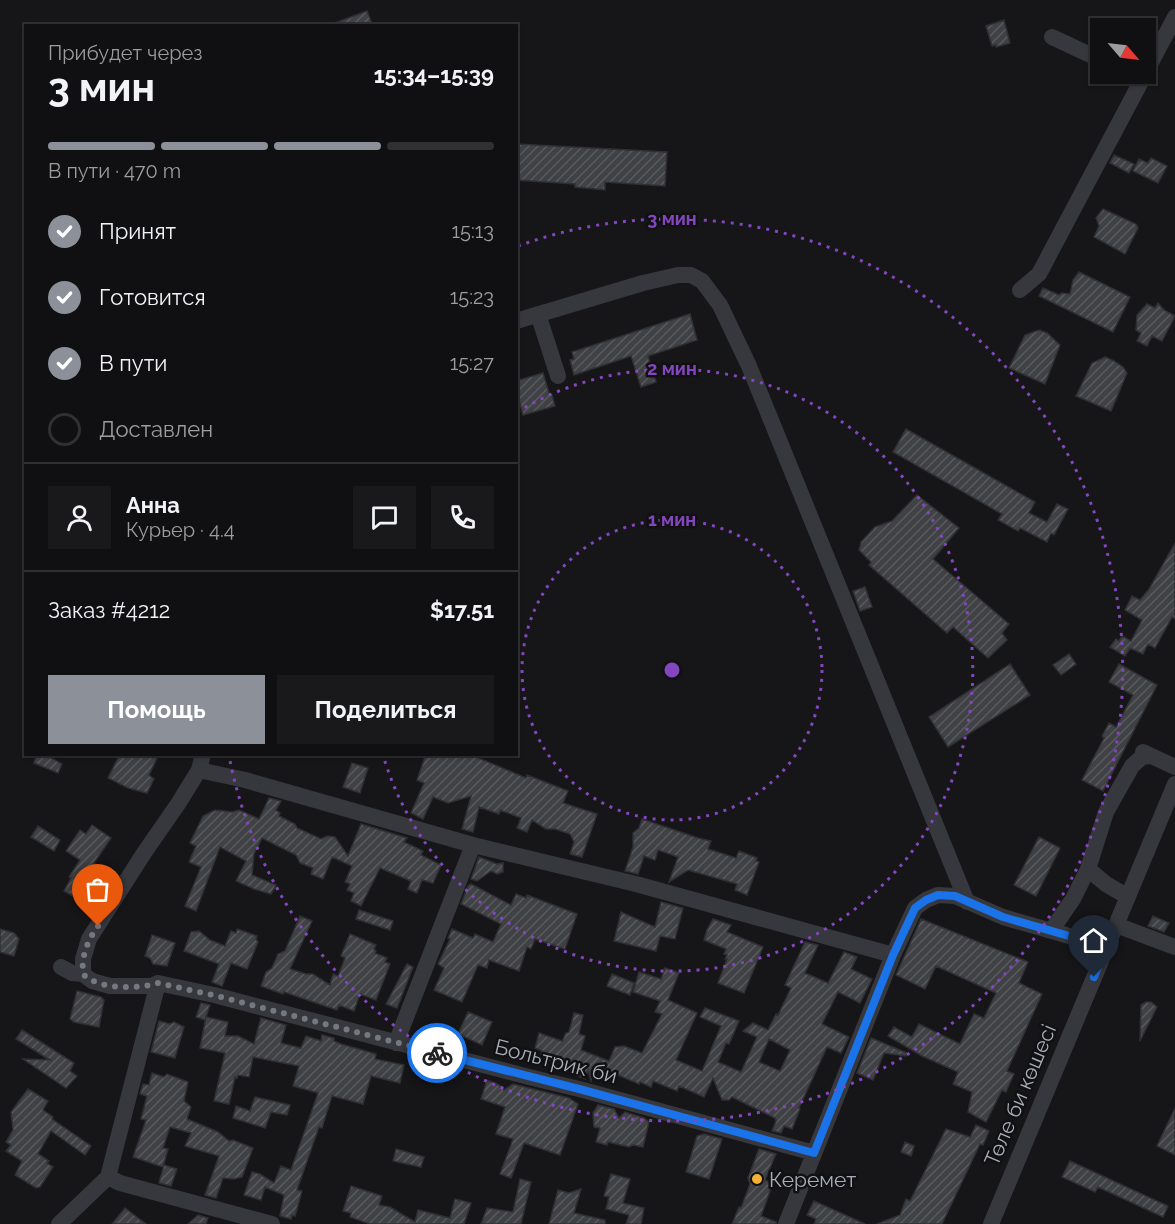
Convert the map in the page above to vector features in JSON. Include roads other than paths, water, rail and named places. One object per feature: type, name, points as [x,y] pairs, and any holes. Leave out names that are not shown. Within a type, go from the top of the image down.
[{"type":"street","points":[[1156,49],[1175,17]]},
{"type":"street","points":[[1052,37],[1090,55]]},
{"type":"street","points":[[1020,290],[1039,274],[1136,84]]},
{"type":"street","points":[[518,320],[643,283],[678,275],[691,275],[702,281],[710,290],[720,305],[749,366],[967,902]]},
{"type":"street","points":[[538,314],[558,376]]},
{"type":"street","points":[[1051,931],[1073,899],[1088,869],[1106,812],[1132,766],[1146,754],[1175,767]]},
{"type":"street","points":[[61,967],[72,973],[83,974],[83,959],[89,939],[201,762],[245,780],[473,844],[636,884],[893,955]]},
{"type":"street","name":"Төле би көшесі","points":[[991,1224],[1175,784]]},
{"type":"street","points":[[396,1043],[473,844]]},
{"type":"street","points":[[1088,869],[1106,884],[1128,897]]},
{"type":"street","points":[[786,1224],[893,955],[915,908],[938,895],[955,896],[1003,917],[1090,942],[1099,950],[1102,957]]},
{"type":"street","points":[[1116,925],[1175,947]]},
{"type":"street","name":"Больтрик би","points":[[83,974],[92,981],[110,986],[150,986],[158,983],[213,995],[583,1090],[814,1153]]},
{"type":"street","points":[[59,1224],[108,1177],[158,983]]},
{"type":"street","points":[[108,1177],[120,1183],[272,1224]]},
{"type":"place","name":"Керемет","points":[[757,1179]]}]
